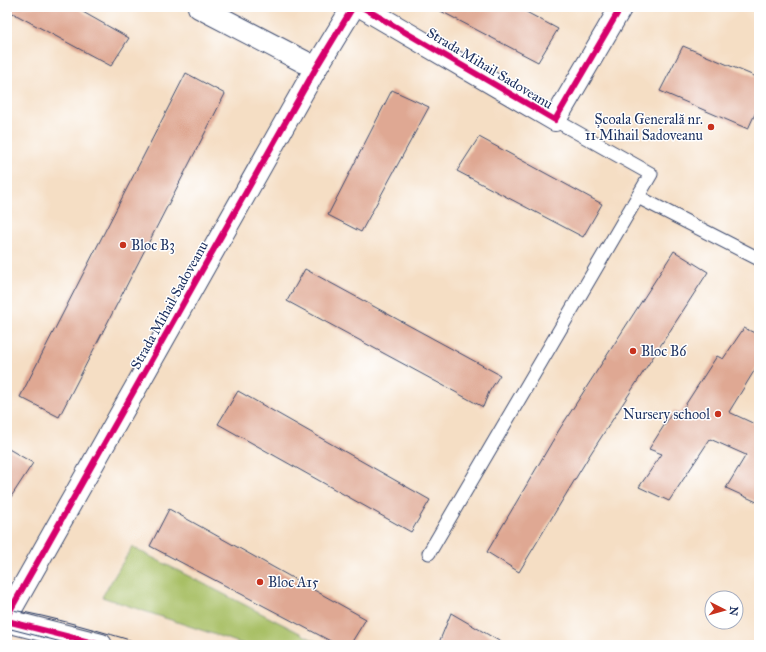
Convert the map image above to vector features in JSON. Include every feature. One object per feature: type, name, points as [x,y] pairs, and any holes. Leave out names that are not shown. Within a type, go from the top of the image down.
[{"type":"street","points":[[199,7],[316,68]]},
{"type":"street","name":"Strada Mihail Sadoveanu","points":[[7,616],[316,68],[353,7]]},
{"type":"street","name":"Strada Mihail Sadoveanu","points":[[362,7],[555,120],[621,7]]},
{"type":"street","points":[[7,621],[101,645]]},
{"type":"lane","points":[[429,553],[651,174],[555,120]]},
{"type":"lane","points":[[638,197],[759,259]]},
{"type":"green space","points":[[132,547],[323,645],[246,645],[102,597]]},
{"type":"building","points":[[7,7],[74,7],[129,38],[111,66],[7,10]]},
{"type":"building","points":[[433,7],[517,7],[558,29],[538,62]]},
{"type":"building","points":[[683,46],[759,78],[759,105],[748,129],[660,91]]},
{"type":"building","name":"Bloc B3","points":[[186,73],[225,94],[59,417],[20,397]]},
{"type":"building","points":[[392,90],[429,107],[361,232],[328,215]]},
{"type":"building","points":[[479,137],[602,204],[583,237],[457,171]]},
{"type":"building","name":"Bloc B6","points":[[674,251],[708,272],[591,453],[519,572],[487,552],[559,430]]},
{"type":"building","points":[[305,269],[500,375],[489,392],[483,407],[287,301]]},
{"type":"building","points":[[744,328],[759,335],[759,363],[729,412],[759,426],[759,503],[726,488],[746,455],[710,439],[669,501],[639,487],[662,454],[649,449],[674,410],[680,413],[717,356],[723,359]]},
{"type":"building","points":[[238,391],[430,500],[411,532],[218,424]]},
{"type":"building","points":[[7,448],[33,463],[7,503]]},
{"type":"building","name":"Bloc A15","points":[[169,509],[366,619],[350,645],[338,645],[150,546]]},
{"type":"building","points":[[451,613],[506,645],[438,645]]},
{"type":"tram line","points":[[7,609],[60,620],[146,645]]},
{"type":"tram line","points":[[7,628],[73,645]]},
{"type":"cycle path","points":[[7,616],[316,68],[353,7]]},
{"type":"cycle path","points":[[362,7],[555,120],[621,7]]},
{"type":"cycle path","points":[[7,621],[101,645]]},
{"type":"place","name":"Școala Generală nr. 11 Mihail Sadoveanu","points":[[711,127]]},
{"type":"place","name":"Bloc B3","points":[[123,245]]},
{"type":"place","name":"Bloc B6","points":[[633,351]]},
{"type":"place","name":"Nursery school","points":[[718,414]]},
{"type":"place","name":"Bloc A15","points":[[260,582]]}]
